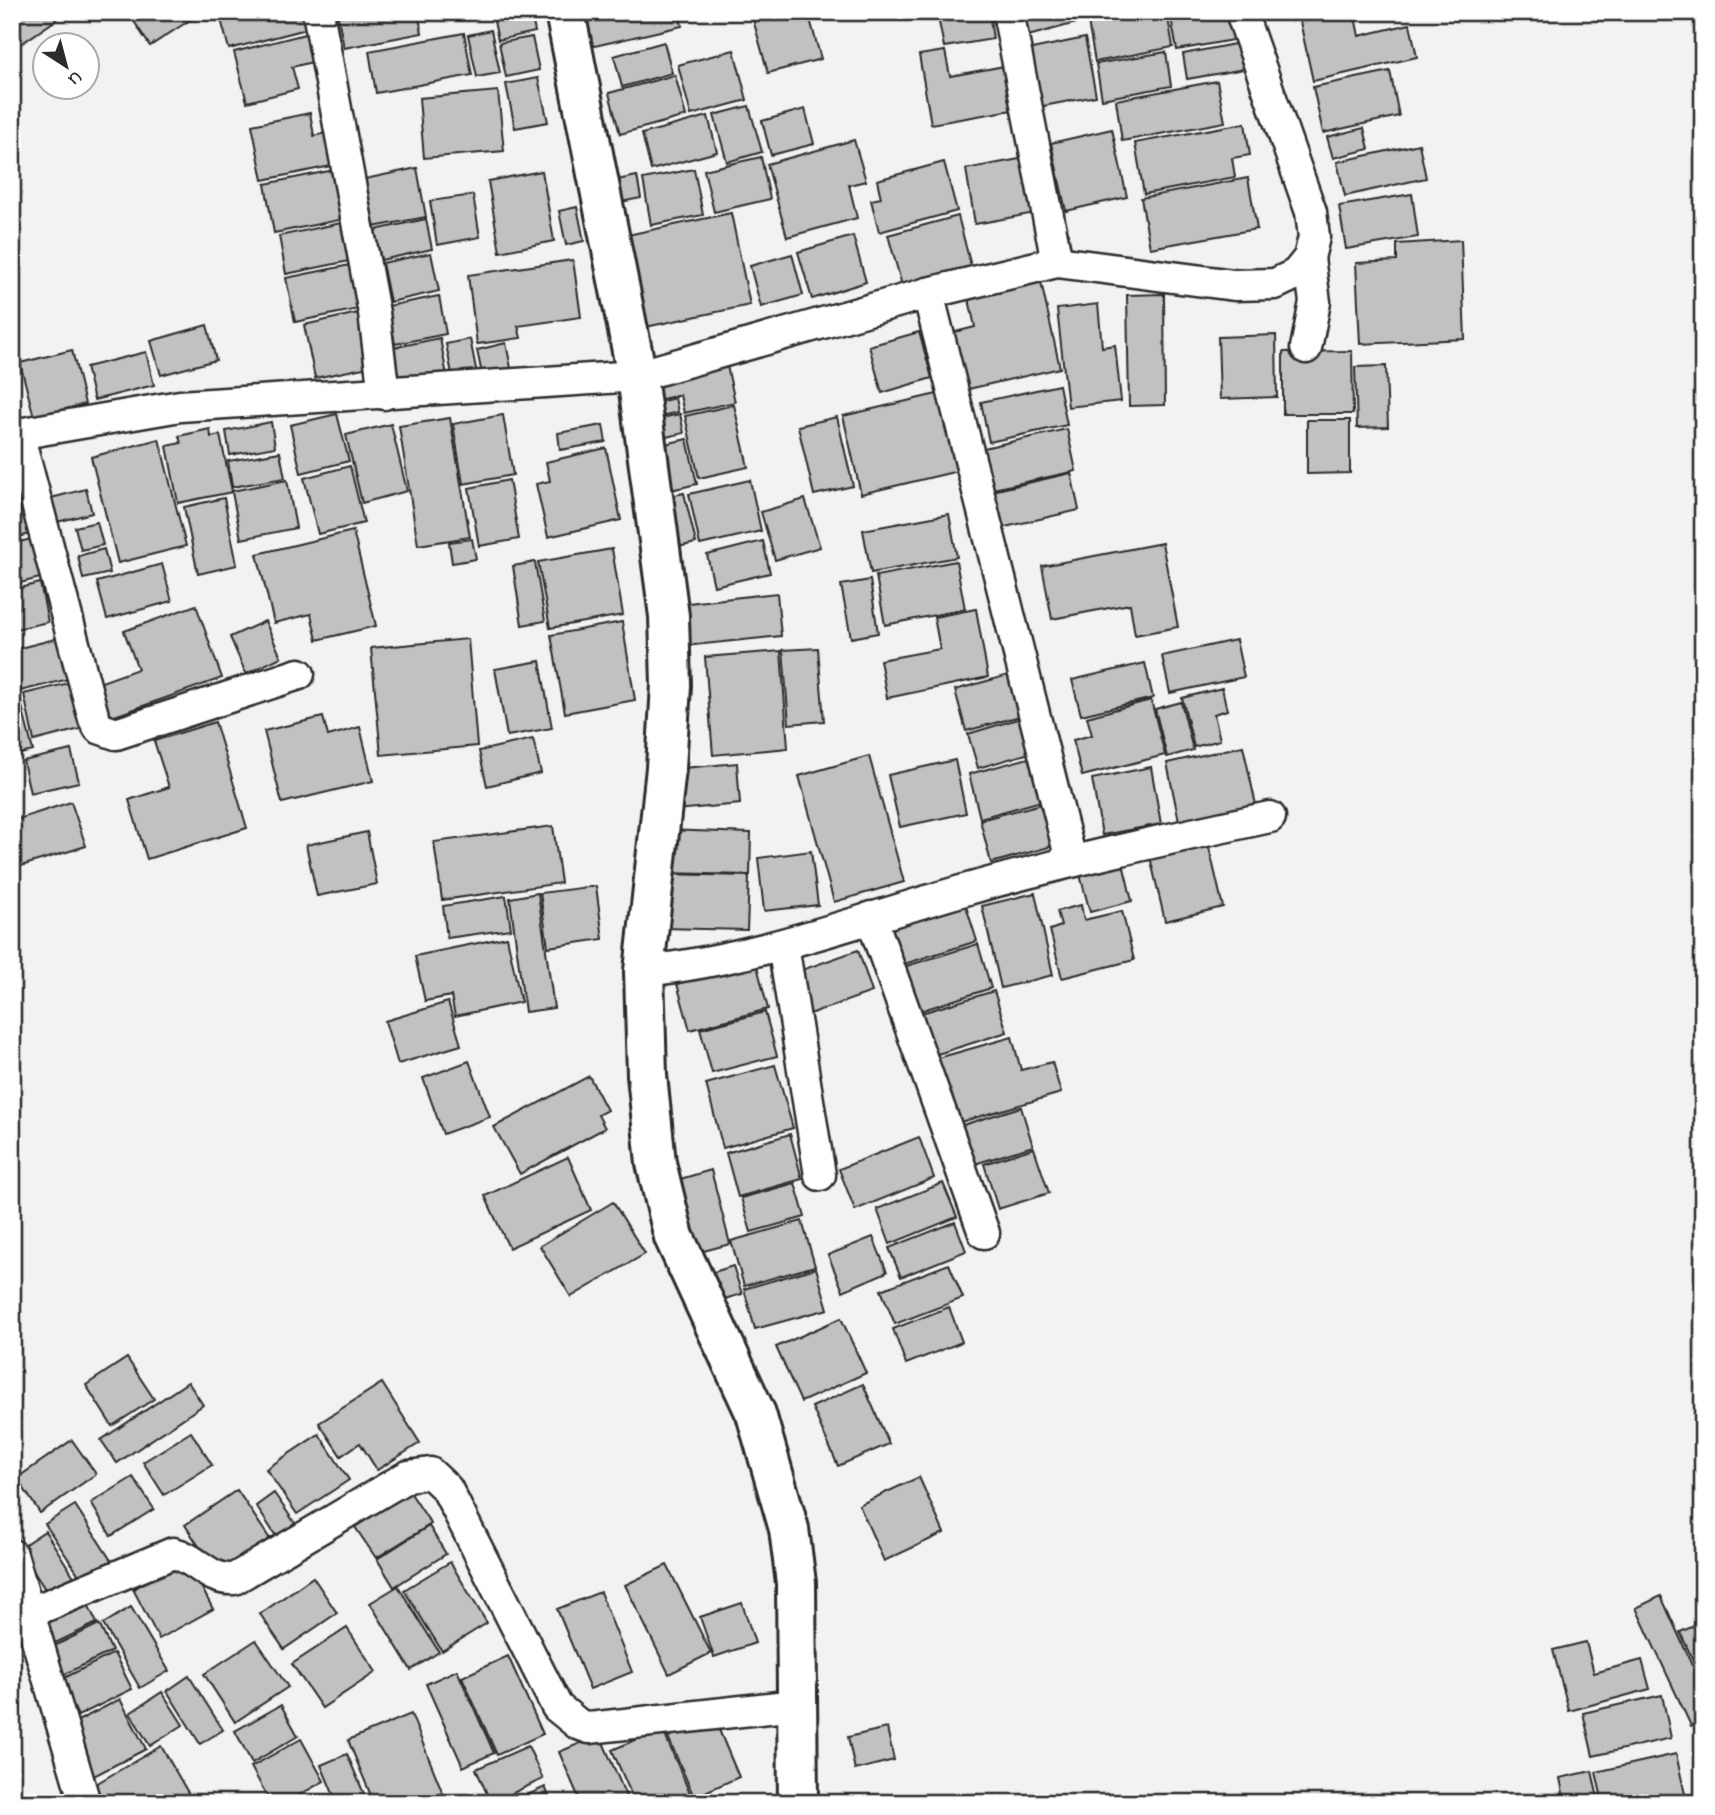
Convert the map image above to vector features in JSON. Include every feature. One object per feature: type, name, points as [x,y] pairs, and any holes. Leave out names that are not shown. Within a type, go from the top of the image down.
[{"type":"street","points":[[318,12],[374,313],[384,394]]},
{"type":"street","points":[[565,12],[637,376],[668,616],[671,685],[665,782],[644,971],[647,1075],[656,1163],[674,1237],[756,1414],[789,1529],[796,1583],[798,1803]]},
{"type":"street","points":[[1007,12],[1056,262]]},
{"type":"street","points":[[1241,12],[1311,212],[1314,237],[1309,258],[1315,302],[1306,348]]},
{"type":"street","points":[[299,674],[116,734],[99,728],[94,719],[15,434],[180,406],[637,376],[928,293],[1056,262],[1234,285],[1275,284],[1296,274],[1309,258]]},
{"type":"street","points":[[928,293],[1071,860]]},
{"type":"street","points":[[644,971],[689,966],[783,946],[871,917],[1071,860],[1270,817]]},
{"type":"street","points":[[871,917],[984,1233]]},
{"type":"street","points":[[783,946],[820,1175]]},
{"type":"street","points":[[29,1613],[173,1553],[181,1555],[221,1580],[234,1579],[408,1476],[430,1473],[447,1489],[557,1707],[578,1724],[589,1728],[796,1704]]},
{"type":"street","points":[[12,1555],[85,1803]]},
{"type":"building","points":[[12,12],[51,12],[56,20],[38,32],[32,32],[32,36],[12,50]]},
{"type":"building","points":[[128,12],[190,12],[193,18],[150,46]]},
{"type":"building","points":[[219,12],[310,12],[314,27],[229,49]]},
{"type":"building","points":[[337,12],[418,12],[422,33],[344,48]]},
{"type":"building","points":[[492,12],[531,12],[535,32],[498,40]]},
{"type":"building","points":[[568,12],[679,12],[682,26],[577,50]]},
{"type":"building","points":[[751,12],[808,12],[821,59],[768,73]]},
{"type":"building","points":[[937,12],[989,12],[993,39],[944,47]]},
{"type":"building","points":[[1022,12],[1089,12],[1091,19],[1028,36]]},
{"type":"building","points":[[1144,12],[1167,12],[1173,47],[1095,62],[1088,22]]},
{"type":"building","points":[[1170,12],[1233,12],[1238,39],[1177,50]]},
{"type":"building","points":[[1321,12],[1354,12],[1359,36],[1410,24],[1417,57],[1313,81],[1299,17]]},
{"type":"building","points":[[491,30],[500,73],[477,77],[468,35]]},
{"type":"building","points":[[313,32],[320,60],[292,67],[298,89],[247,102],[234,52]]},
{"type":"building","points":[[464,33],[472,75],[376,93],[369,51]]},
{"type":"building","points":[[532,37],[539,70],[506,77],[499,43]]},
{"type":"building","points":[[1085,38],[1096,96],[1038,107],[1027,50]]},
{"type":"building","points":[[664,42],[672,73],[622,87],[614,56]]},
{"type":"building","points":[[1245,42],[1250,68],[1187,79],[1183,54]]},
{"type":"building","points":[[734,50],[747,100],[691,115],[678,65]]},
{"type":"building","points":[[945,51],[950,76],[1010,65],[1018,109],[931,124],[919,55]]},
{"type":"building","points":[[1166,52],[1171,86],[1102,99],[1096,64]]},
{"type":"building","points":[[1390,71],[1399,116],[1323,133],[1313,87]]},
{"type":"building","points":[[675,75],[686,116],[620,134],[609,93]]},
{"type":"building","points":[[538,78],[548,122],[515,128],[506,84]]},
{"type":"building","points":[[1217,81],[1225,122],[1122,141],[1116,100]]},
{"type":"building","points":[[498,91],[504,151],[424,158],[419,98]]},
{"type":"building","points":[[749,106],[762,152],[727,162],[714,115]]},
{"type":"building","points":[[805,109],[814,144],[771,155],[762,121]]},
{"type":"building","points":[[310,113],[314,136],[325,133],[331,166],[263,180],[252,125]]},
{"type":"building","points":[[708,116],[717,152],[651,170],[642,134]]},
{"type":"building","points":[[1245,123],[1250,155],[1232,158],[1235,177],[1144,194],[1135,143]]},
{"type":"building","points":[[1364,128],[1369,149],[1333,158],[1327,137]]},
{"type":"building","points":[[1112,129],[1127,197],[1066,211],[1051,143]]},
{"type":"building","points":[[854,140],[866,181],[849,185],[857,218],[787,237],[767,164]]},
{"type":"building","points":[[1419,144],[1426,178],[1345,196],[1337,162]]},
{"type":"building","points":[[761,157],[770,199],[714,212],[704,170]]},
{"type":"building","points":[[1025,158],[1035,213],[975,224],[966,169]]},
{"type":"building","points":[[944,162],[957,211],[879,232],[871,200],[881,198],[877,180]]},
{"type":"building","points":[[417,168],[426,217],[373,227],[365,179]]},
{"type":"building","points":[[339,169],[349,218],[274,233],[265,184]]},
{"type":"building","points":[[694,169],[703,215],[651,225],[643,179]]},
{"type":"building","points":[[542,171],[554,241],[500,252],[488,181]]},
{"type":"building","points":[[637,176],[641,198],[611,204],[607,182]]},
{"type":"building","points":[[1248,178],[1257,229],[1150,248],[1141,198]]},
{"type":"building","points":[[1412,194],[1418,237],[1346,249],[1339,206]]},
{"type":"building","points":[[473,195],[480,237],[437,245],[430,201]]},
{"type":"building","points":[[577,207],[584,241],[566,245],[559,211]]},
{"type":"building","points":[[731,213],[750,305],[636,329],[618,237]]},
{"type":"building","points":[[958,216],[972,270],[903,289],[888,235]]},
{"type":"building","points":[[426,219],[432,249],[381,260],[375,230]]},
{"type":"building","points":[[346,222],[354,260],[286,274],[279,236]]},
{"type":"building","points":[[853,236],[866,282],[812,299],[798,252]]},
{"type":"building","points":[[1461,240],[1465,339],[1360,344],[1356,263],[1397,261],[1397,244]]},
{"type":"building","points":[[431,253],[439,291],[390,302],[382,263]]},
{"type":"building","points":[[792,254],[803,295],[761,307],[750,266]]},
{"type":"building","points":[[573,260],[581,317],[518,326],[521,338],[477,344],[468,275]]},
{"type":"building","points":[[355,264],[363,308],[295,322],[286,278]]},
{"type":"building","points":[[1039,273],[1060,368],[964,390],[951,333],[975,327],[967,290]]},
{"type":"building","points":[[1164,294],[1165,405],[1129,406],[1127,295]]},
{"type":"building","points":[[439,296],[446,334],[395,344],[388,306]]},
{"type":"building","points":[[1098,304],[1102,347],[1115,345],[1121,401],[1068,407],[1057,309]]},
{"type":"building","points":[[367,311],[378,365],[315,378],[304,325]]},
{"type":"building","points":[[207,325],[216,360],[161,375],[151,341]]},
{"type":"building","points":[[919,332],[932,378],[882,393],[869,346]]},
{"type":"building","points":[[1276,335],[1277,397],[1220,399],[1218,337]]},
{"type":"building","points":[[440,338],[447,376],[399,386],[392,348]]},
{"type":"building","points":[[470,339],[477,374],[453,379],[446,344]]},
{"type":"building","points":[[506,343],[512,373],[483,379],[477,350]]},
{"type":"building","points":[[72,350],[85,404],[34,417],[20,363]]},
{"type":"building","points":[[1352,351],[1353,414],[1283,414],[1283,352]]},
{"type":"building","points":[[146,352],[154,385],[94,400],[86,367]]},
{"type":"building","points":[[725,357],[735,402],[684,413],[680,395],[653,401],[648,375]]},
{"type":"building","points":[[1386,366],[1388,427],[1357,428],[1355,367]]},
{"type":"building","points":[[1059,385],[1067,425],[989,442],[981,402]]},
{"type":"building","points":[[941,393],[958,471],[861,494],[843,416]]},
{"type":"building","points":[[675,398],[678,412],[653,418],[650,404]]},
{"type":"building","points":[[734,405],[748,467],[699,478],[685,416]]},
{"type":"building","points":[[337,414],[349,461],[301,473],[290,425]]},
{"type":"building","points":[[680,414],[684,433],[657,439],[652,420]]},
{"type":"building","points":[[503,415],[513,475],[463,484],[453,424]]},
{"type":"building","points":[[837,417],[853,486],[814,495],[798,426]]},
{"type":"building","points":[[450,418],[470,537],[418,545],[399,426]]},
{"type":"building","points":[[1307,420],[1350,420],[1350,473],[1307,474]]},
{"type":"building","points":[[271,422],[275,447],[230,455],[226,431]]},
{"type":"building","points":[[391,424],[407,491],[362,503],[346,435]]},
{"type":"building","points":[[603,425],[606,442],[560,450],[558,433]]},
{"type":"building","points":[[210,429],[211,437],[220,435],[232,491],[287,480],[296,528],[241,539],[232,492],[178,503],[167,446],[181,443],[179,436]]},
{"type":"building","points":[[1067,429],[1076,471],[984,491],[975,450]]},
{"type":"building","points":[[159,439],[186,546],[118,563],[91,457]]},
{"type":"building","points":[[687,439],[697,484],[662,492],[652,447]]},
{"type":"building","points":[[606,448],[621,520],[548,537],[536,484],[550,481],[546,462]]},
{"type":"building","points":[[280,452],[285,478],[232,487],[228,461]]},
{"type":"building","points":[[350,466],[364,523],[318,534],[304,478]]},
{"type":"building","points":[[12,469],[18,495],[12,496]]},
{"type":"building","points":[[1071,473],[1079,510],[992,530],[984,493]]},
{"type":"building","points":[[509,480],[519,539],[479,546],[469,488]]},
{"type":"building","points":[[750,480],[761,531],[700,545],[689,494]]},
{"type":"building","points":[[86,489],[92,513],[57,522],[51,498]]},
{"type":"building","points":[[684,493],[696,543],[673,548],[661,498]]},
{"type":"building","points":[[21,497],[30,534],[12,539],[12,499]]},
{"type":"building","points":[[224,498],[237,565],[198,574],[184,507]]},
{"type":"building","points":[[805,499],[820,547],[775,560],[761,512]]},
{"type":"building","points":[[949,514],[957,557],[871,573],[863,530]]},
{"type":"building","points":[[97,522],[103,545],[81,550],[75,527]]},
{"type":"building","points":[[353,531],[376,626],[317,640],[311,614],[274,623],[257,554]]},
{"type":"building","points":[[31,539],[40,578],[12,585],[12,544]]},
{"type":"building","points":[[472,539],[476,559],[452,563],[449,542]]},
{"type":"building","points":[[763,541],[770,573],[714,586],[707,555]]},
{"type":"building","points":[[1162,543],[1178,627],[1135,635],[1130,604],[1052,619],[1042,566]]},
{"type":"building","points":[[104,549],[110,573],[83,579],[78,556]]},
{"type":"building","points":[[612,549],[623,615],[550,628],[538,562]]},
{"type":"building","points":[[956,561],[965,609],[885,625],[876,576]]},
{"type":"building","points":[[535,562],[545,621],[522,625],[513,566]]},
{"type":"building","points":[[162,564],[172,601],[107,619],[97,582]]},
{"type":"building","points":[[870,580],[878,633],[851,638],[841,585]]},
{"type":"building","points":[[40,583],[48,622],[12,630],[12,590]]},
{"type":"building","points":[[777,593],[781,636],[685,646],[680,604]]},
{"type":"building","points":[[196,605],[222,678],[109,718],[96,684],[138,669],[124,631]]},
{"type":"building","points":[[976,609],[988,677],[887,698],[880,660],[940,649],[934,617]]},
{"type":"building","points":[[265,621],[281,657],[246,674],[230,637]]},
{"type":"building","points":[[622,622],[635,700],[565,713],[551,635]]},
{"type":"building","points":[[63,637],[73,678],[20,691],[12,650]]},
{"type":"building","points":[[468,639],[477,746],[381,755],[371,648]]},
{"type":"building","points":[[1236,640],[1244,677],[1170,693],[1162,656]]},
{"type":"building","points":[[818,648],[824,721],[789,724],[783,650]]},
{"type":"building","points":[[781,651],[788,748],[713,755],[705,657]]},
{"type":"building","points":[[540,661],[552,728],[507,736],[495,669]]},
{"type":"building","points":[[1145,663],[1153,698],[1081,715],[1072,680]]},
{"type":"building","points":[[12,666],[33,751],[12,756]]},
{"type":"building","points":[[1019,672],[1031,713],[966,731],[955,690]]},
{"type":"building","points":[[73,682],[84,728],[34,741],[24,694]]},
{"type":"building","points":[[1222,688],[1227,710],[1214,714],[1220,740],[1194,747],[1182,698]]},
{"type":"building","points":[[1151,700],[1165,755],[1082,776],[1073,740],[1092,735],[1087,717]]},
{"type":"building","points":[[1181,702],[1193,750],[1167,757],[1155,709]]},
{"type":"building","points":[[1031,715],[1040,750],[978,768],[968,734]]},
{"type":"building","points":[[323,717],[328,736],[360,727],[373,781],[282,803],[264,731]]},
{"type":"building","points":[[215,722],[247,828],[147,859],[129,800],[169,787],[154,741]]},
{"type":"building","points":[[533,739],[541,773],[487,786],[479,751]]},
{"type":"building","points":[[1243,746],[1256,805],[1179,821],[1167,763]]},
{"type":"building","points":[[71,750],[79,782],[30,793],[23,761]]},
{"type":"building","points":[[1040,755],[1052,798],[980,818],[969,774]]},
{"type":"building","points":[[869,756],[904,882],[834,902],[799,776]]},
{"type":"building","points":[[955,760],[966,813],[900,827],[888,775]]},
{"type":"building","points":[[737,763],[740,804],[676,810],[673,769]]},
{"type":"building","points":[[1151,767],[1161,824],[1102,835],[1092,779]]},
{"type":"building","points":[[71,802],[86,846],[18,867],[12,849],[12,821]]},
{"type":"building","points":[[1049,802],[1060,844],[991,863],[980,820]]},
{"type":"building","points":[[553,826],[561,883],[442,900],[434,842]]},
{"type":"building","points":[[664,830],[751,833],[750,875],[663,873]]},
{"type":"building","points":[[367,832],[377,884],[317,896],[306,845]]},
{"type":"building","points":[[1208,843],[1223,907],[1165,921],[1150,857]]},
{"type":"building","points":[[811,851],[818,905],[764,911],[758,858]]},
{"type":"building","points":[[1122,859],[1132,901],[1090,912],[1079,871]]},
{"type":"building","points":[[664,874],[749,876],[747,930],[662,928]]},
{"type":"building","points":[[596,886],[603,939],[548,947],[540,893]]},
{"type":"building","points":[[538,893],[554,1008],[525,1012],[510,898]]},
{"type":"building","points":[[1035,893],[1053,975],[1001,988],[982,906]]},
{"type":"building","points":[[506,896],[511,929],[447,938],[443,906]]},
{"type":"building","points":[[1081,905],[1084,920],[1122,911],[1134,960],[1062,978],[1050,930],[1061,926],[1057,911]]},
{"type":"building","points":[[966,906],[977,941],[898,966],[887,930]]},
{"type":"building","points":[[507,937],[521,1002],[455,1016],[451,996],[425,1001],[415,956]]},
{"type":"building","points":[[978,944],[991,988],[914,1013],[900,968]]},
{"type":"building","points":[[858,950],[872,992],[810,1014],[796,972]]},
{"type":"building","points":[[756,962],[768,1009],[690,1030],[677,984]]},
{"type":"building","points":[[994,991],[1007,1032],[928,1057],[915,1015]]},
{"type":"building","points":[[448,1002],[461,1045],[398,1064],[385,1021]]},
{"type":"building","points":[[765,1012],[777,1056],[712,1073],[700,1029]]},
{"type":"building","points":[[1012,1037],[1021,1070],[1052,1062],[1061,1093],[950,1125],[931,1060]]},
{"type":"building","points":[[469,1061],[490,1117],[443,1134],[423,1078]]},
{"type":"building","points":[[775,1065],[793,1128],[723,1148],[706,1084]]},
{"type":"building","points":[[589,1076],[607,1110],[598,1115],[605,1128],[520,1174],[494,1127]]},
{"type":"building","points":[[1021,1107],[1033,1146],[965,1167],[953,1128]]},
{"type":"building","points":[[790,1134],[802,1179],[738,1197],[726,1153]]},
{"type":"building","points":[[919,1137],[934,1178],[855,1210],[839,1169]]},
{"type":"building","points":[[1034,1148],[1049,1193],[998,1209],[984,1164]]},
{"type":"building","points":[[568,1157],[591,1210],[509,1248],[485,1196]]},
{"type":"building","points":[[711,1170],[730,1244],[696,1253],[677,1180]]},
{"type":"building","points":[[795,1183],[805,1217],[751,1232],[741,1198]]},
{"type":"building","points":[[943,1183],[957,1217],[890,1244],[877,1209]]},
{"type":"building","points":[[613,1202],[645,1254],[571,1297],[540,1246]]},
{"type":"building","points":[[802,1221],[815,1266],[744,1286],[731,1241]]},
{"type":"building","points":[[955,1222],[966,1251],[901,1277],[889,1248]]},
{"type":"building","points":[[873,1237],[887,1272],[843,1291],[828,1255]]},
{"type":"building","points":[[949,1264],[963,1298],[895,1324],[881,1290]]},
{"type":"building","points":[[733,1266],[742,1294],[710,1303],[701,1276]]},
{"type":"building","points":[[816,1268],[828,1309],[755,1329],[744,1289]]},
{"type":"building","points":[[949,1307],[962,1342],[906,1364],[893,1329]]},
{"type":"building","points":[[841,1318],[866,1373],[801,1402],[776,1347]]},
{"type":"building","points":[[127,1358],[154,1399],[112,1426],[86,1385]]},
{"type":"building","points":[[188,1382],[203,1405],[117,1463],[101,1440]]},
{"type":"building","points":[[382,1383],[420,1443],[377,1470],[360,1443],[341,1456],[319,1423]]},
{"type":"building","points":[[863,1384],[889,1444],[838,1466],[812,1407]]},
{"type":"building","points":[[191,1432],[212,1465],[164,1495],[143,1462]]},
{"type":"building","points":[[319,1434],[349,1480],[297,1514],[266,1469]]},
{"type":"building","points":[[72,1440],[96,1474],[40,1513],[17,1478]]},
{"type":"building","points":[[133,1477],[154,1509],[111,1536],[91,1503]]},
{"type":"building","points":[[919,1477],[944,1533],[884,1561],[859,1505]]},
{"type":"building","points":[[237,1490],[274,1545],[221,1580],[185,1525]]},
{"type":"building","points":[[410,1492],[431,1524],[376,1558],[355,1527]]},
{"type":"building","points":[[274,1493],[299,1529],[280,1542],[256,1506]]},
{"type":"building","points":[[75,1505],[112,1562],[83,1581],[45,1524]]},
{"type":"building","points":[[429,1526],[446,1554],[394,1587],[377,1559]]},
{"type":"building","points":[[45,1531],[76,1580],[50,1597],[19,1548]]},
{"type":"building","points":[[187,1560],[213,1609],[159,1639],[133,1589]]},
{"type":"building","points":[[450,1562],[487,1623],[442,1651],[404,1590]]},
{"type":"building","points":[[667,1565],[711,1653],[669,1674],[625,1585]]},
{"type":"building","points":[[313,1577],[337,1613],[284,1649],[260,1614]]},
{"type":"building","points":[[398,1586],[439,1652],[411,1670],[370,1603]]},
{"type":"building","points":[[600,1592],[632,1672],[590,1689],[557,1609]]},
{"type":"building","points":[[84,1596],[97,1623],[47,1647],[34,1620]]},
{"type":"building","points":[[1661,1596],[1703,1689],[1703,1720],[1691,1726],[1636,1608]]},
{"type":"building","points":[[742,1603],[755,1643],[714,1657],[700,1617]]},
{"type":"building","points":[[131,1607],[169,1671],[140,1688],[103,1624]]},
{"type":"building","points":[[1703,1622],[1703,1682],[1680,1632]]},
{"type":"building","points":[[99,1624],[112,1651],[55,1679],[42,1652]]},
{"type":"building","points":[[347,1628],[376,1672],[322,1708],[292,1664]]},
{"type":"building","points":[[256,1640],[288,1687],[235,1722],[204,1674]]},
{"type":"building","points":[[1586,1642],[1594,1673],[1642,1660],[1650,1689],[1569,1711],[1553,1650]]},
{"type":"building","points":[[114,1653],[132,1689],[78,1716],[60,1680]]},
{"type":"building","points":[[508,1656],[543,1734],[497,1755],[462,1677]]},
{"type":"building","points":[[457,1670],[494,1753],[463,1767],[426,1684]]},
{"type":"building","points":[[189,1676],[223,1730],[200,1744],[167,1691]]},
{"type":"building","points":[[162,1692],[183,1725],[150,1746],[130,1713]]},
{"type":"building","points":[[1662,1695],[1671,1738],[1593,1756],[1583,1713]]},
{"type":"building","points":[[120,1699],[146,1749],[92,1777],[66,1727]]},
{"type":"building","points":[[281,1705],[298,1736],[252,1763],[235,1731]]},
{"type":"building","points":[[411,1714],[444,1796],[427,1803],[374,1803],[348,1740]]},
{"type":"building","points":[[714,1718],[739,1777],[694,1797],[668,1737]]},
{"type":"building","points":[[662,1728],[691,1796],[675,1803],[635,1803],[612,1750]]},
{"type":"building","points":[[887,1728],[894,1760],[855,1770],[848,1737]]},
{"type":"building","points":[[600,1735],[629,1803],[581,1803],[559,1752]]},
{"type":"building","points":[[301,1739],[324,1781],[285,1803],[271,1803],[251,1767]]},
{"type":"building","points":[[161,1746],[194,1803],[104,1803],[94,1785]]},
{"type":"building","points":[[528,1746],[543,1779],[491,1803],[476,1769]]},
{"type":"building","points":[[347,1754],[368,1803],[337,1803],[321,1765]]},
{"type":"building","points":[[1676,1754],[1687,1803],[1603,1803],[1596,1772]]},
{"type":"building","points":[[1592,1771],[1599,1803],[1565,1803],[1560,1778]]},
{"type":"building","points":[[545,1787],[552,1803],[510,1803]]}]
